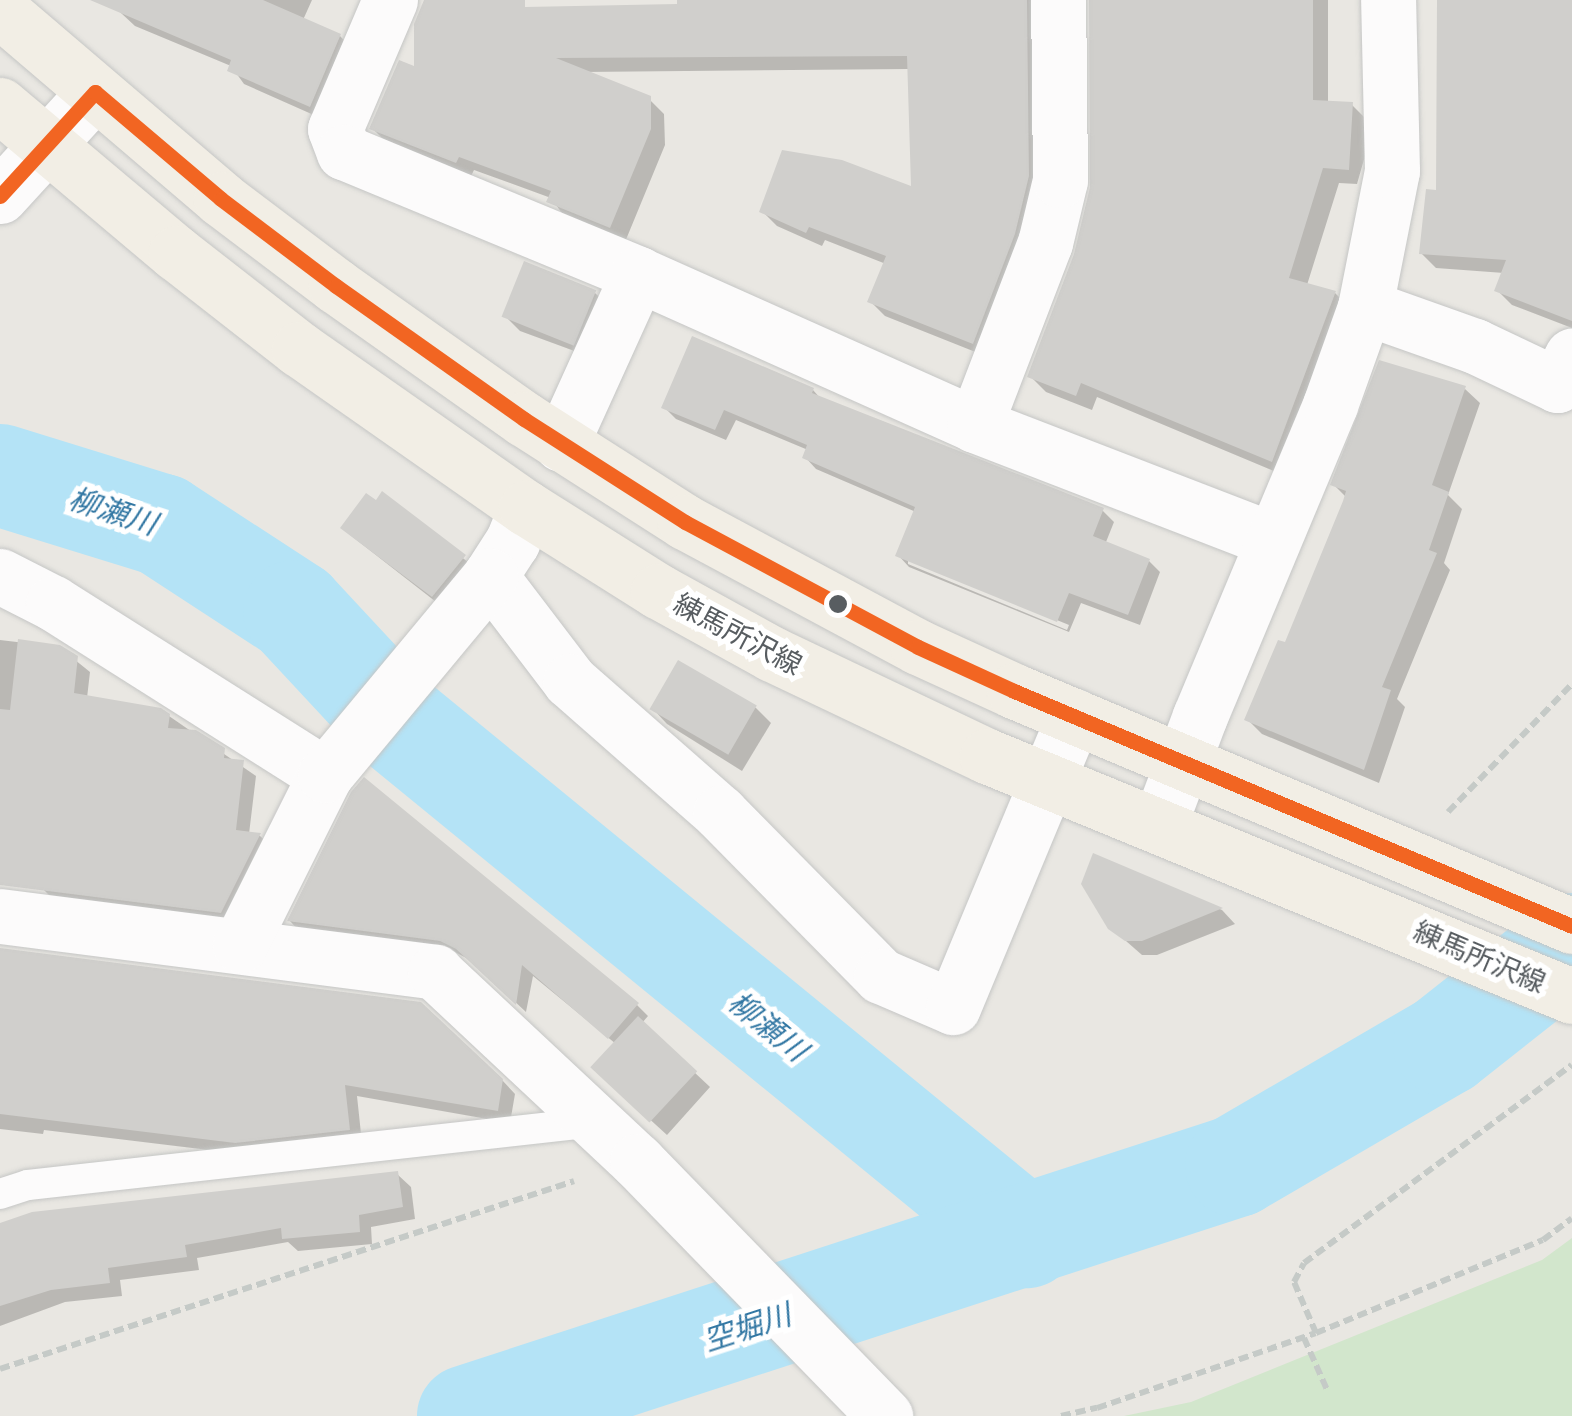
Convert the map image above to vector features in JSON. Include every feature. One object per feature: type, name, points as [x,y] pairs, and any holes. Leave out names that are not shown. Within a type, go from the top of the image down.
[{"type":"main road","points":[[0,10],[220,199],[561,444],[685,522],[918,647],[1572,926]]},
{"type":"main road","name":"練馬所沢線","points":[[0,104],[299,349],[526,508],[772,654],[1048,782],[1315,887],[1572,996]]},
{"type":"street","points":[[390,0],[335,129],[344,152],[638,274],[975,425],[1273,540]]},
{"type":"street","points":[[975,425],[1045,243],[1060,180],[1058,0]]},
{"type":"street","points":[[1159,825],[1330,405],[1365,307],[1392,171],[1388,0]]},
{"type":"street","points":[[0,196],[94,92]]},
{"type":"street","points":[[561,444],[638,274]]},
{"type":"street","points":[[1365,307],[1474,346],[1557,384],[1572,356]]},
{"type":"street","points":[[240,945],[337,762],[490,576],[512,542],[526,508]]},
{"type":"street","points":[[0,576],[337,762]]},
{"type":"street","points":[[490,576],[570,681],[720,813],[881,976],[953,1007],[1074,716]]},
{"type":"street","points":[[0,916],[435,972],[641,1166],[884,1416]]},
{"type":"lane","points":[[0,1194],[28,1185],[595,1122]]},
{"type":"path","points":[[1442,818],[1572,684]]},
{"type":"path","points":[[1316,1333],[1294,1282],[1304,1263],[1572,1065]]},
{"type":"path","points":[[0,1369],[641,1166]]},
{"type":"path","points":[[1061,1416],[1097,1408],[1304,1338],[1542,1240],[1572,1218]]},
{"type":"path","points":[[1304,1338],[1328,1392]]},
{"type":"path","points":[[1097,1408],[1108,1416]]},
{"type":"green space","points":[[1572,1238],[1572,1416],[1124,1416],[1191,1402],[1542,1260]]},
{"type":"building","points":[[90,0],[263,0],[341,34],[310,107],[227,71],[231,60]]},
{"type":"building","points":[[424,0],[525,0],[525,7],[677,4],[677,0],[1027,0],[1029,176],[1015,234],[973,344],[867,302],[886,256],[809,227],[806,233],[759,212],[782,150],[842,160],[911,186],[907,56],[556,58],[651,96],[651,129],[610,228],[546,202],[551,191],[459,157],[456,163],[369,129],[399,60],[414,66],[414,24]]},
{"type":"building","points":[[1089,0],[1313,0],[1313,100],[1353,102],[1349,170],[1323,168],[1289,278],[1336,291],[1272,462],[1081,383],[1076,396],[1027,377],[1074,254],[1090,187]]},
{"type":"building","points":[[1437,0],[1572,0],[1572,321],[1494,291],[1506,260],[1419,254],[1426,189],[1436,190]]},
{"type":"building","points":[[524,261],[596,290],[574,346],[502,317]]},
{"type":"building","points":[[692,336],[814,388],[812,393],[1104,508],[1093,536],[1150,559],[1128,615],[1069,593],[1057,622],[895,556],[915,507],[802,458],[807,445],[724,410],[715,430],[661,408]]},
{"type":"building","points":[[1379,360],[1466,386],[1432,485],[1449,492],[1429,550],[1437,553],[1382,687],[1391,690],[1364,770],[1244,720],[1278,640],[1285,642],[1343,501],[1346,491],[1330,485]]},
{"type":"building","points":[[382,491],[466,555],[432,597],[340,528],[366,493],[376,500]]},
{"type":"building","points":[[18,639],[60,645],[78,656],[74,693],[161,708],[170,714],[168,728],[196,730],[225,748],[224,758],[244,760],[236,830],[261,833],[221,913],[0,885],[0,709],[10,710]]},
{"type":"building","points":[[678,660],[757,706],[728,755],[650,709]]},
{"type":"building","points":[[364,777],[639,1003],[608,1039],[522,965],[516,1005],[456,949],[440,941],[287,921],[351,792]]},
{"type":"building","points":[[1093,853],[1223,908],[1142,941],[1125,941],[1108,929],[1081,884]]},
{"type":"building","points":[[0,948],[421,1002],[503,1079],[498,1111],[345,1085],[350,1130],[235,1143],[0,1114]]},
{"type":"building","points":[[638,1016],[697,1071],[649,1122],[590,1067]]},
{"type":"building","points":[[398,1171],[403,1207],[359,1215],[360,1232],[282,1239],[281,1228],[185,1245],[187,1257],[108,1268],[110,1283],[51,1290],[0,1306],[0,1223],[32,1212]]},
{"type":"waterway","name":"柳瀬川","points":[[0,475],[162,525],[294,611],[398,723],[1026,1237]]},
{"type":"waterway","name":"柳瀬川","points":[[468,1416],[1236,1166],[1444,1045],[1572,944]]},
{"type":"transit line","points":[[0,196],[95,92],[221,199],[336,286],[524,419],[685,522],[918,647],[1014,691],[1572,926]]},
{"type":"water label","name":"空堀川","points":[[747,1327]]}]
